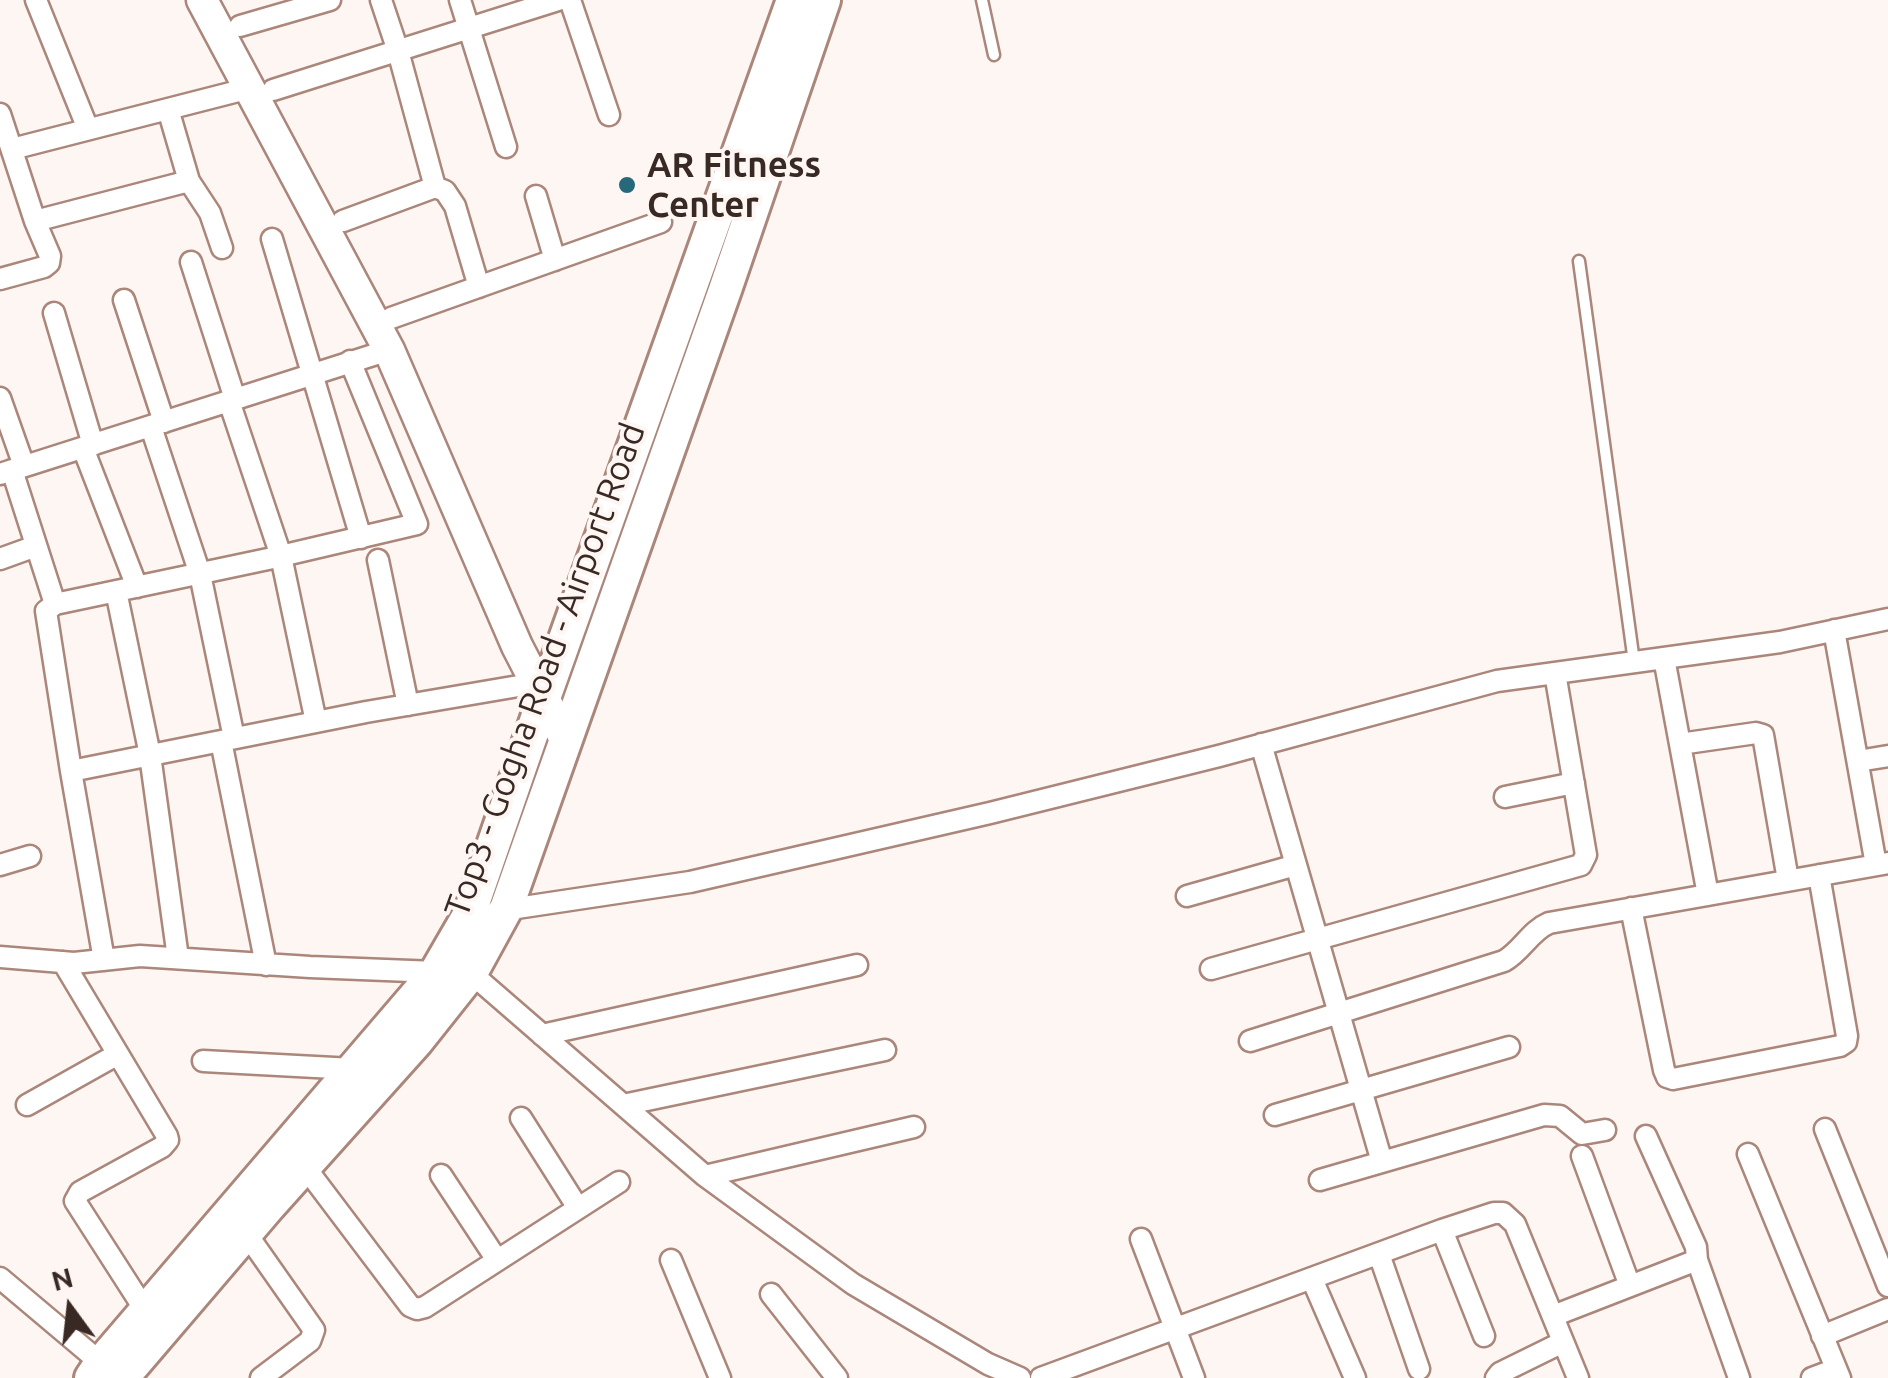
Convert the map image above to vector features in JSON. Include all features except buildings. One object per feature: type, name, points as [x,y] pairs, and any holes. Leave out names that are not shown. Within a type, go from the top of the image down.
[{"type":"main road","points":[[105,1373],[145,1310],[354,1069],[451,966],[544,686],[794,0]]},
{"type":"main road","name":"Top3 - Gogha Road - Airport Road","points":[[105,1373],[246,1233],[417,1041],[451,966],[506,910],[726,290],[824,0]]},
{"type":"street","points":[[36,0],[88,129]]},
{"type":"street","points":[[202,0],[343,221],[392,318],[544,686]]},
{"type":"street","points":[[330,0],[233,13],[262,89],[389,350],[502,612],[571,728]]},
{"type":"street","points":[[381,0],[434,187]]},
{"type":"street","points":[[460,0],[506,147]]},
{"type":"street","points":[[12,149],[168,108],[262,89],[558,0]]},
{"type":"street","points":[[570,0],[609,116]]},
{"type":"street","points":[[168,108],[189,181],[210,213],[222,248]]},
{"type":"street","points":[[0,114],[50,256],[49,264],[0,279]]},
{"type":"street","points":[[35,220],[189,181]]},
{"type":"street","points":[[343,221],[434,187],[445,191],[455,206],[480,287]]},
{"type":"street","points":[[536,196],[555,260]]},
{"type":"street","points":[[392,318],[661,222]]},
{"type":"street","points":[[272,239],[361,538]]},
{"type":"street","points":[[191,262],[281,556],[316,722]]},
{"type":"street","points":[[124,300],[200,574],[266,965]]},
{"type":"street","points":[[54,313],[126,589],[178,958]]},
{"type":"street","points":[[12,470],[389,350]]},
{"type":"street","points":[[104,960],[46,611],[54,604],[418,524],[350,361]]},
{"type":"street","points":[[0,398],[12,470],[54,604]]},
{"type":"street","points":[[0,559],[36,546]]},
{"type":"street","points":[[378,560],[408,705]]},
{"type":"street","points":[[469,915],[690,882],[990,813],[1497,681],[1780,642],[1888,618]]},
{"type":"street","points":[[1250,1041],[1504,961],[1549,923],[1882,864],[1834,630]]},
{"type":"street","points":[[1664,658],[1708,894]]},
{"type":"street","points":[[1210,968],[1581,865],[1586,855],[1555,673]]},
{"type":"street","points":[[71,770],[408,705],[544,686]]},
{"type":"street","points":[[1680,744],[1756,733],[1763,736],[1788,880]]},
{"type":"street","points":[[1262,744],[1382,1162]]},
{"type":"street","points":[[1858,761],[1888,756]]},
{"type":"street","points":[[1505,797],[1574,782]]},
{"type":"street","points":[[0,865],[30,856]]},
{"type":"street","points":[[1187,896],[1296,865]]},
{"type":"street","points":[[1631,908],[1664,1070],[1673,1079],[1846,1042],[1818,875]]},
{"type":"street","points":[[0,956],[63,962],[140,956],[266,965],[451,966],[542,1035],[705,1176],[853,1284],[988,1364],[1020,1378]]},
{"type":"street","points":[[63,962],[168,1140],[80,1192],[75,1200],[145,1310]]},
{"type":"street","points":[[542,1035],[857,965]]},
{"type":"street","points":[[1275,1115],[1509,1047]]},
{"type":"street","points":[[624,1105],[885,1050]]},
{"type":"street","points":[[28,1105],[118,1054]]},
{"type":"street","points":[[203,1061],[354,1069]]},
{"type":"street","points":[[1320,1180],[1544,1115],[1560,1116],[1582,1134],[1606,1130]]},
{"type":"street","points":[[521,1118],[578,1208]]},
{"type":"street","points":[[705,1176],[914,1127]]},
{"type":"street","points":[[1825,1129],[1888,1286]]},
{"type":"street","points":[[1646,1136],[1696,1246],[1697,1260],[1738,1378]]},
{"type":"street","points":[[1748,1154],[1838,1373],[1812,1378]]},
{"type":"street","points":[[1582,1156],[1630,1286]]},
{"type":"street","points":[[304,1166],[410,1306],[417,1309],[620,1182]]},
{"type":"street","points":[[441,1175],[497,1260]]},
{"type":"street","points":[[1041,1378],[1442,1230],[1503,1213],[1515,1224],[1578,1378]]},
{"type":"street","points":[[1442,1230],[1484,1336]]},
{"type":"street","points":[[246,1233],[314,1330],[310,1341],[261,1378]]},
{"type":"street","points":[[1140,1239],[1194,1378]]},
{"type":"street","points":[[1379,1254],[1419,1370]]},
{"type":"street","points":[[671,1260],[716,1377]]},
{"type":"street","points":[[1552,1316],[1697,1260]]},
{"type":"street","points":[[0,1278],[105,1373]]},
{"type":"street","points":[[1312,1278],[1354,1378]]},
{"type":"street","points":[[771,1294],[837,1378]]},
{"type":"street","points":[[1822,1336],[1888,1308]]},
{"type":"street","points":[[1496,1378],[1500,1372],[1563,1342]]},
{"type":"street","points":[[1102,1356],[1111,1378]]},
{"type":"lane","points":[[982,0],[994,55]]},
{"type":"lane","points":[[1579,261],[1634,662]]},
{"type":"place","name":"AR Fitness Center","points":[[627,185]]}]
